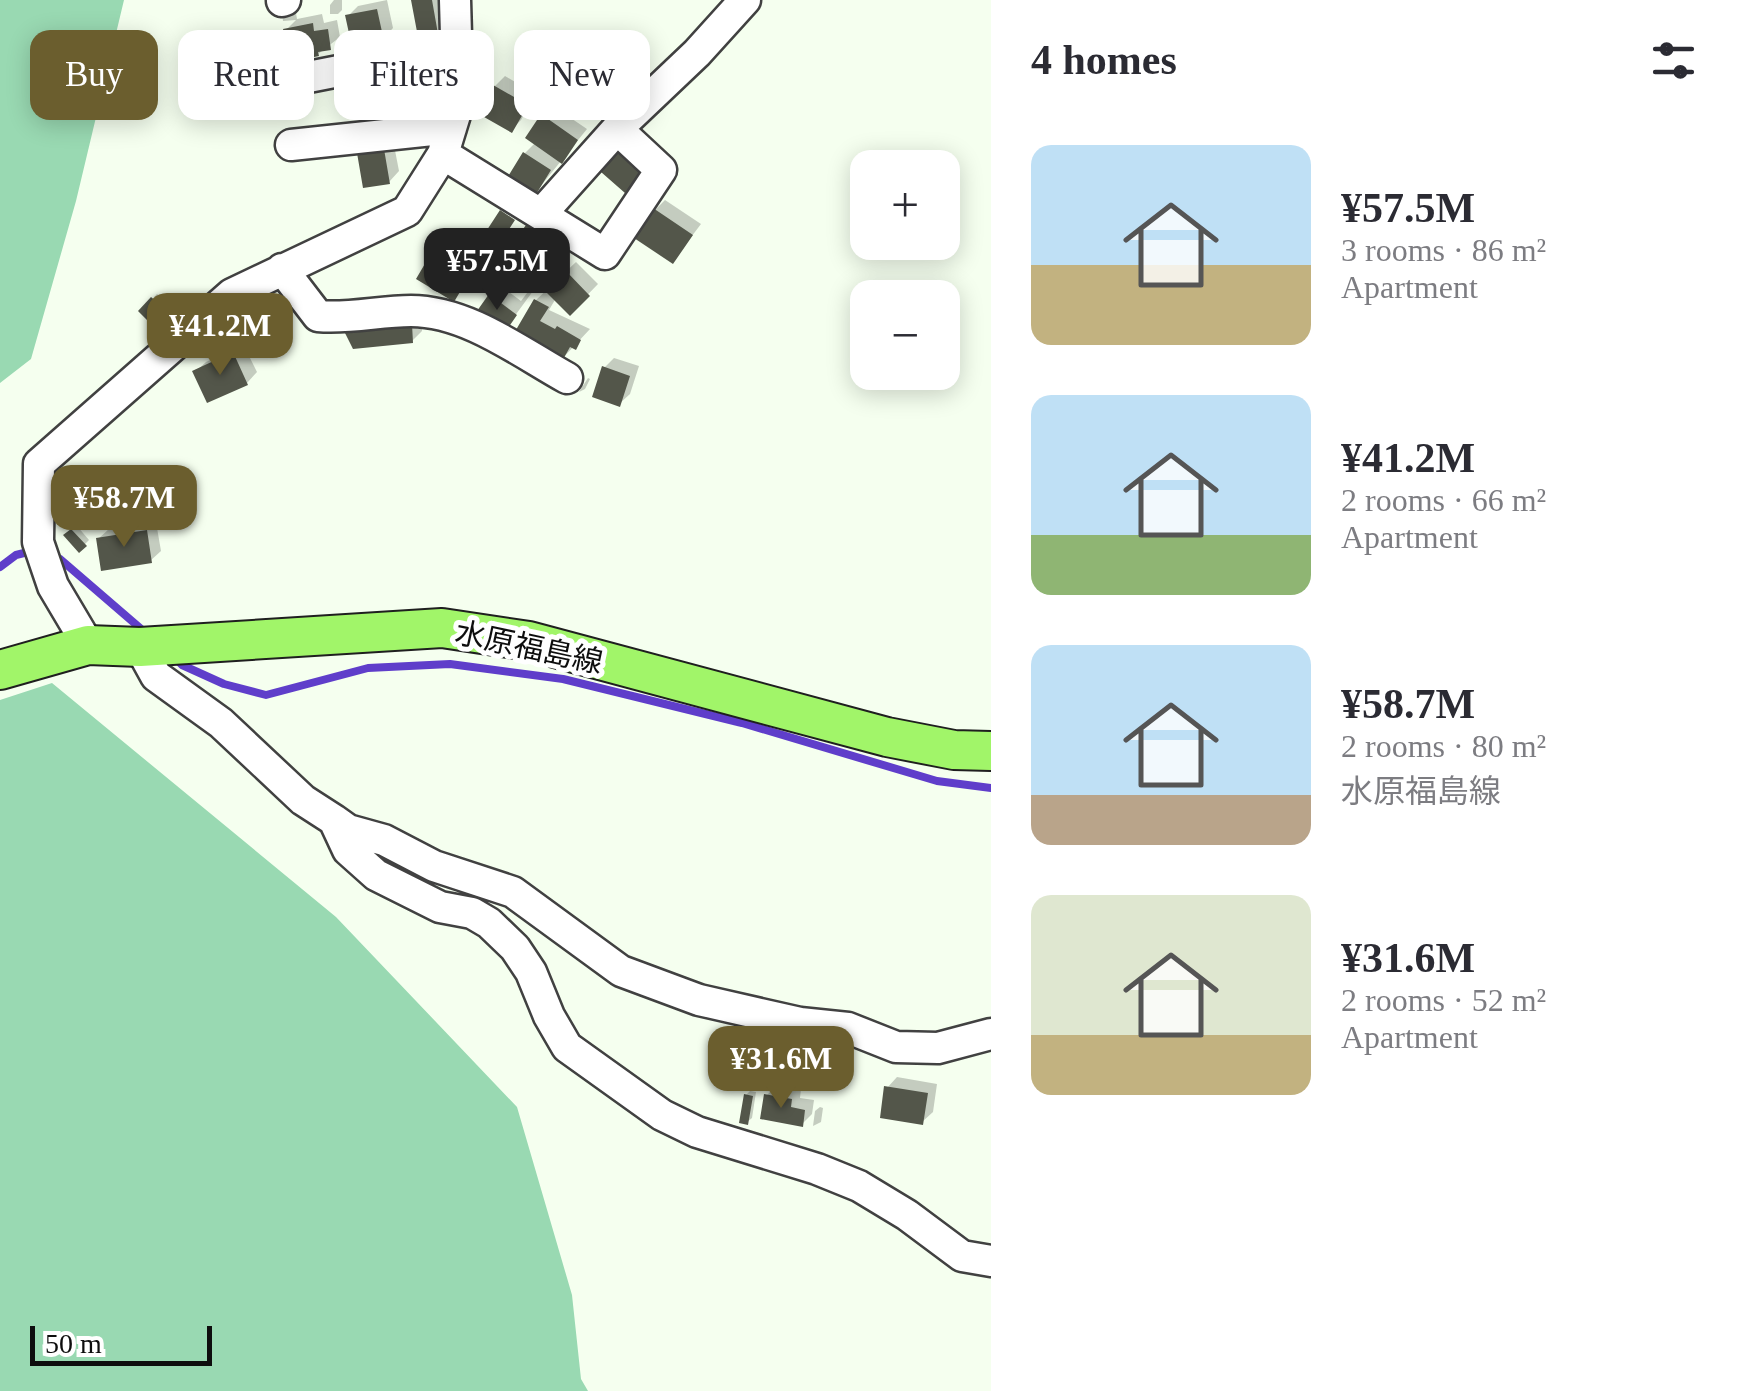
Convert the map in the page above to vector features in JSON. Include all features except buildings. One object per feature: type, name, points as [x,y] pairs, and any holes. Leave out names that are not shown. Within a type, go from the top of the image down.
[{"type":"main road","name":"水原福島線","points":[[0,670],[88,645],[140,647],[442,628],[529,641],[887,737],[954,750],[991,752]]},
{"type":"street","points":[[455,0],[456,30]]},
{"type":"street","points":[[541,214],[616,129],[745,0]]},
{"type":"street","points":[[88,645],[53,586],[38,542],[39,464],[232,294],[408,210],[447,141],[454,120]]},
{"type":"street","points":[[290,145],[447,141],[541,214],[606,254],[661,170],[616,129]]},
{"type":"street","points":[[282,269],[318,316],[346,318],[412,311],[454,317],[568,378]]},
{"type":"street","points":[[140,647],[156,676],[221,723],[303,800],[348,830],[384,840],[434,866],[513,892],[621,971],[700,1000],[800,1024],[848,1028],[896,1047],[938,1048],[991,1034]]},
{"type":"street","points":[[334,820],[348,850],[376,875],[440,908],[472,914],[489,923],[515,948],[531,972],[548,1016],[567,1046],[662,1114],[696,1132],[818,1169],[860,1186],[962,1256],[991,1261]]},
{"type":"green space","points":[[0,0],[124,0],[117,30],[30,30],[30,120],[95,120],[31,359],[0,383]]},
{"type":"green space","points":[[52,683],[336,917],[517,1107],[572,1295],[581,1379],[588,1391],[0,1391],[0,700]]},
{"type":"waterway","points":[[0,567],[16,555],[32,551]]},
{"type":"waterway","points":[[50,555],[60,559],[147,634]]},
{"type":"waterway","points":[[173,656],[182,665],[224,684],[266,695],[368,668],[450,664],[563,679],[742,723],[937,781],[991,788]]}]
